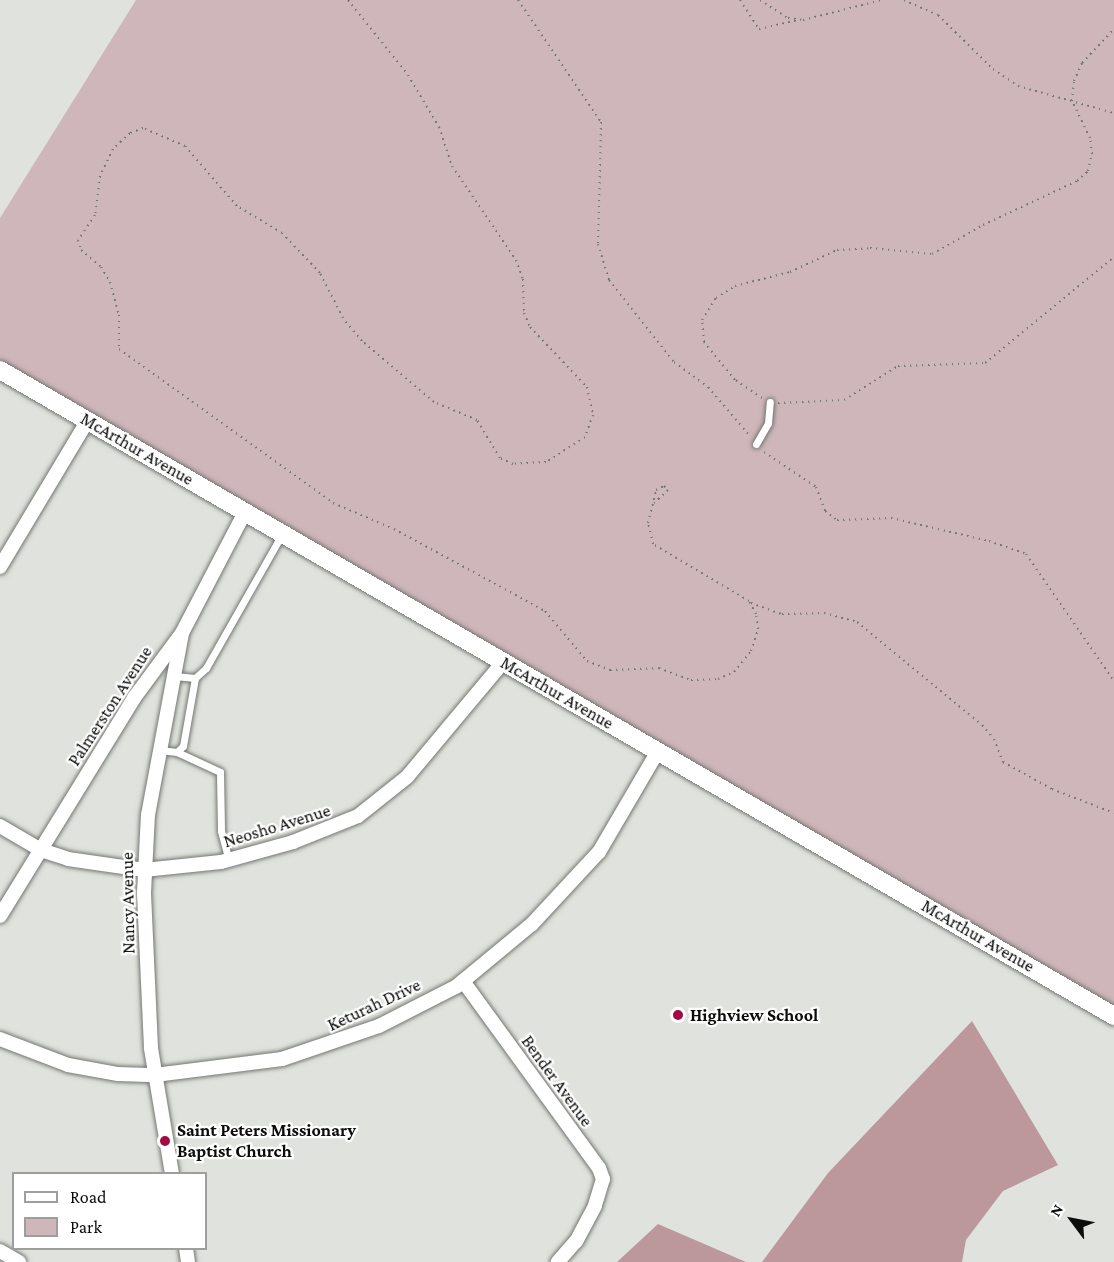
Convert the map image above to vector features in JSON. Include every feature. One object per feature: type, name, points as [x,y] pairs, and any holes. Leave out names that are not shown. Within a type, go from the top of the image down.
[{"type":"street","name":"McArthur Avenue","points":[[0,370],[1114,1016]]},
{"type":"street","points":[[0,567],[88,420]]},
{"type":"street","name":"Palmerston Avenue","points":[[0,916],[135,698],[182,633],[245,512]]},
{"type":"street","name":"Nancy Avenue","points":[[172,1172],[155,1075],[149,1014],[144,870],[148,815],[182,633]]},
{"type":"street","name":"Neosho Avenue","points":[[0,826],[41,850],[79,861],[144,870],[229,860],[335,828],[368,809],[423,761],[503,662]]},
{"type":"street","name":"Keturah Drive","points":[[0,1039],[68,1065],[118,1074],[155,1075],[262,1063],[329,1046],[379,1026],[463,981],[532,924],[586,869],[622,818],[658,752]]},
{"type":"street","name":"Bender Avenue","points":[[463,981],[599,1168],[603,1185],[595,1206],[576,1241],[558,1262]]},
{"type":"street","points":[[0,1251],[19,1262]]},
{"type":"lane","points":[[756,444],[768,423],[770,402]]},
{"type":"lane","points":[[177,752],[183,746],[195,678],[206,668],[282,534]]},
{"type":"lane","points":[[175,676],[195,678]]},
{"type":"lane","points":[[160,750],[177,752],[220,772],[221,831],[229,860]]},
{"type":"path","points":[[348,0],[408,75],[439,127],[455,172],[516,260],[523,279],[524,313],[530,327],[587,387],[593,415],[585,437],[546,462],[513,464],[500,458],[477,420],[434,402],[362,341],[343,318],[320,273],[282,233],[237,206],[185,146],[143,128],[130,133],[113,149],[100,176],[95,215],[78,240],[81,250],[101,267],[110,282],[118,315],[119,349],[333,502],[394,529],[545,612],[579,654],[603,669],[659,668],[698,681],[726,676],[747,657],[757,636],[756,614],[749,601]]},
{"type":"path","points":[[518,0],[601,122],[598,244],[609,280],[675,362],[708,387],[756,444],[816,487],[825,511],[837,520],[891,518],[989,541],[1026,554],[1114,681]]},
{"type":"path","points":[[740,0],[759,29],[820,18],[861,1],[882,0]]},
{"type":"path","points":[[760,0],[779,13],[799,20]]},
{"type":"path","points":[[904,0],[938,15],[1006,79],[1034,92],[1072,100],[1114,113]]},
{"type":"path","points":[[1114,29],[1082,63],[1074,81],[1072,100],[1090,138],[1092,154],[1088,171],[1068,186],[983,225],[932,254],[870,248],[837,250],[790,272],[735,286],[716,298],[705,313],[700,328],[709,351],[735,380],[770,402],[819,404],[844,400],[898,366],[985,363],[1114,257]]},
{"type":"path","points":[[654,503],[668,490],[661,484],[656,490],[648,531],[653,544],[749,601],[782,614],[824,613],[857,622],[982,725],[994,739],[1003,762],[1052,789],[1114,813]]},
{"type":"green space","points":[[136,0],[1114,0],[1114,1016],[0,370],[0,218]]},
{"type":"shaded area","points":[[972,1021],[1058,1165],[1003,1191],[966,1240],[962,1262],[762,1262],[828,1173]]},
{"type":"shaded area","points":[[658,1224],[746,1262],[617,1262]]},
{"type":"place","name":"Highview School","points":[[678,1015]]},
{"type":"place","name":"Saint Peters Missionary Baptist Church","points":[[165,1141]]}]
